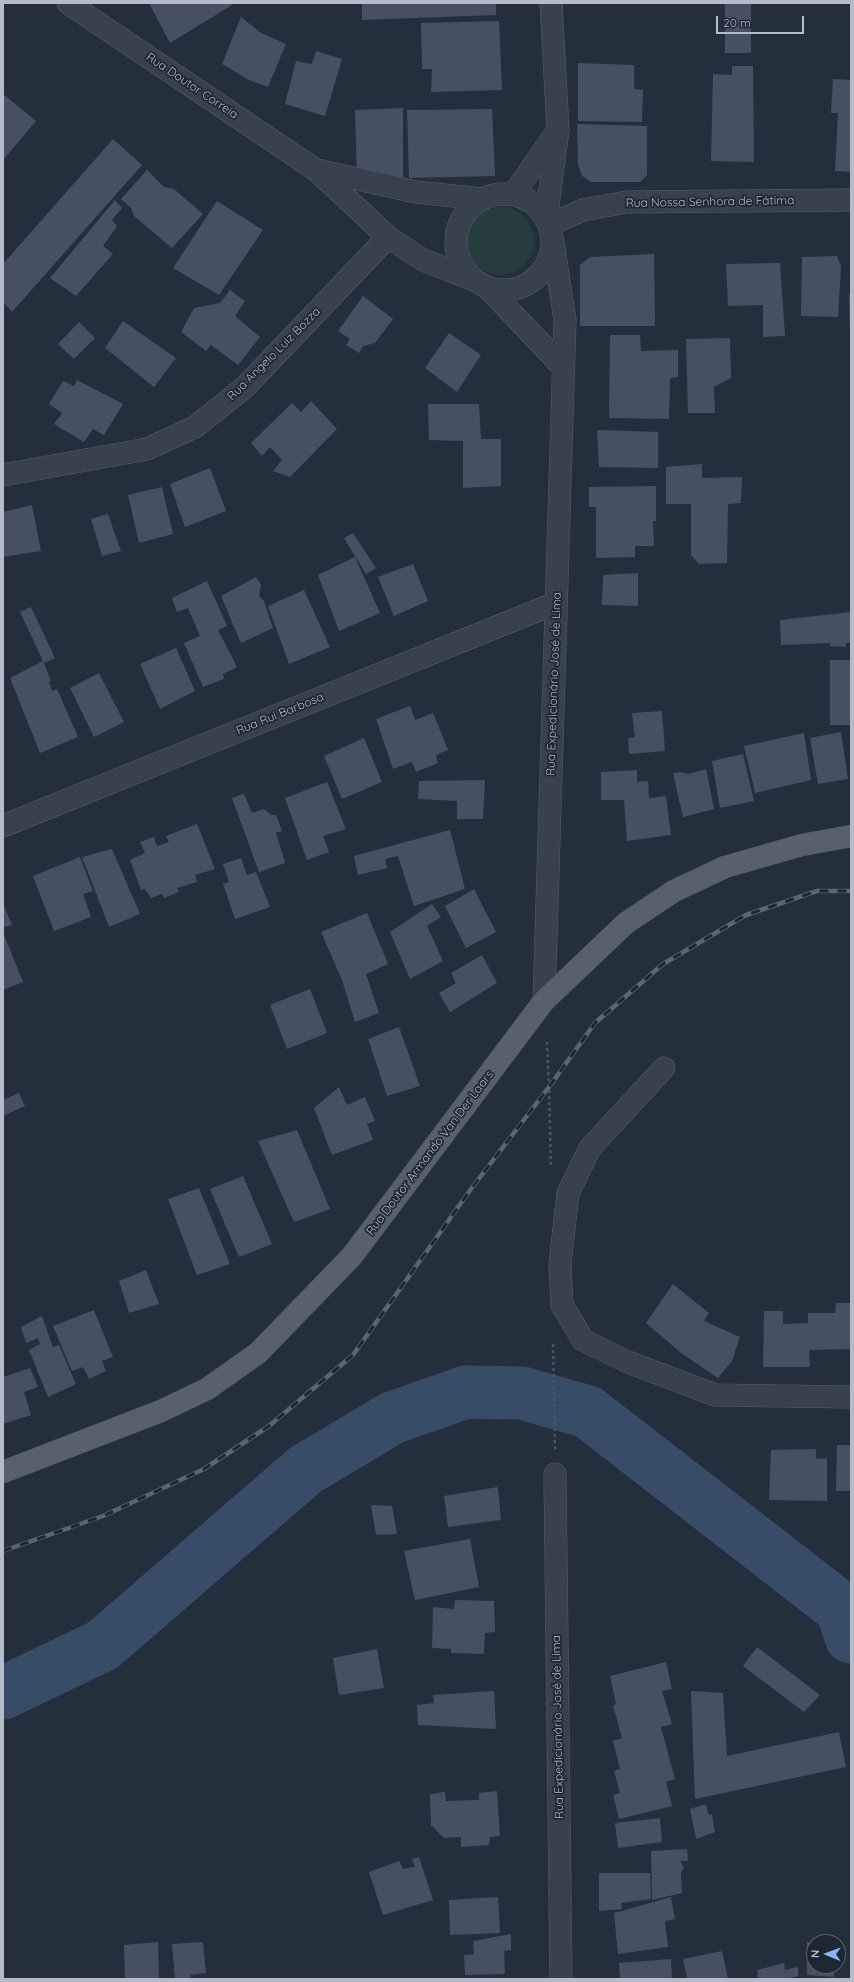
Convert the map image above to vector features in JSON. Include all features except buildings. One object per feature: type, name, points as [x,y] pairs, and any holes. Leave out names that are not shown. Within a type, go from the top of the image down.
[{"type":"main road","name":"Rua Doutor Armando Van Der Laars","points":[[3,1472],[161,1411],[208,1389],[258,1353],[352,1256],[544,1002],[626,923],[674,891],[725,867],[802,845],[851,836]]},
{"type":"street","name":"Rua Doutor Correia","points":[[68,3],[316,170],[388,237],[423,260],[481,283]]},
{"type":"street","name":"Rua Expedicionário José de Lima","points":[[544,1002],[565,320],[549,229],[558,130],[551,3]]},
{"type":"street","points":[[513,195],[558,130]]},
{"type":"street","name":"Rua Doutor Correia","points":[[316,170],[416,192],[482,199]]},
{"type":"street","points":[[481,283],[503,290],[518,288],[532,281],[543,270],[550,256],[549,229],[541,211],[528,200],[513,195],[497,194],[482,199],[469,210],[461,223],[456,238],[458,254],[464,268],[481,283],[563,366]]},
{"type":"street","name":"Rua Nossa Senhora de Fátima","points":[[549,229],[583,210],[627,202],[851,200]]},
{"type":"street","name":"Rua Angelo Luiz Bozza","points":[[3,475],[147,449],[194,428],[244,387],[388,237]]},
{"type":"street","name":"Rua Rui Barbosa","points":[[3,826],[556,602]]},
{"type":"street","points":[[664,1068],[590,1148],[568,1193],[560,1264],[562,1305],[583,1340],[628,1362],[715,1395],[851,1397]]},
{"type":"street","name":"Rua Expedicionário José de Lima","points":[[555,1474],[561,1979]]},
{"type":"path","points":[[553,1367],[555,1474]]},
{"type":"green space","points":[[500,207],[513,210],[524,217],[531,228],[534,241],[531,254],[524,265],[513,272],[500,275],[487,272],[476,265],[469,254],[466,241],[469,228],[476,217],[487,210]]},
{"type":"waterway","points":[[3,1693],[103,1645],[305,1470],[392,1418],[466,1392],[522,1393],[588,1412],[842,1609],[851,1637]]},
{"type":"railway","points":[[3,1551],[103,1516],[204,1469],[269,1426],[353,1355],[471,1189],[549,1087],[595,1023],[663,964],[746,915],[817,891],[851,891]]}]
